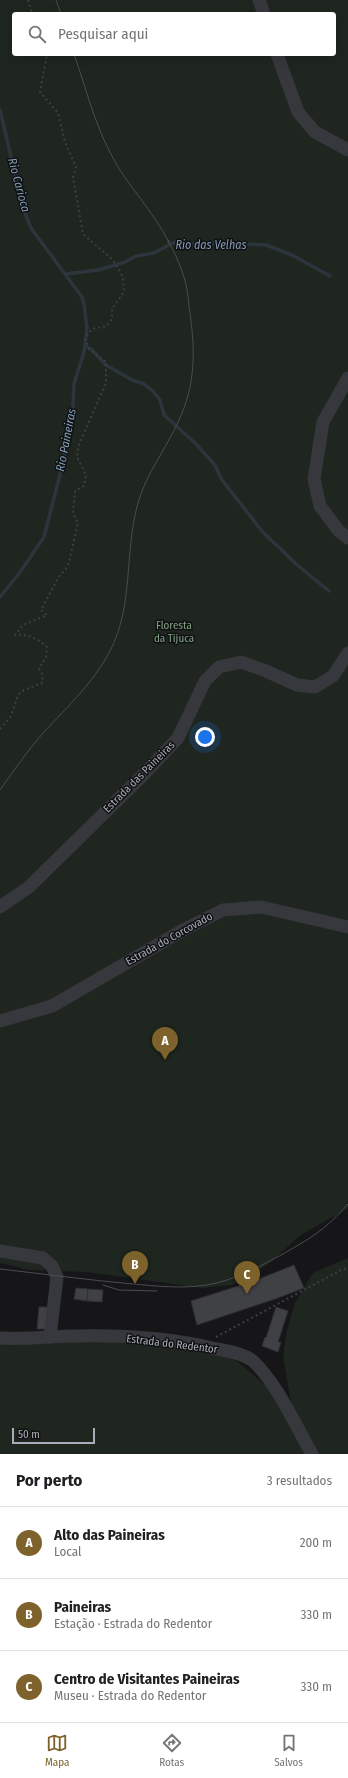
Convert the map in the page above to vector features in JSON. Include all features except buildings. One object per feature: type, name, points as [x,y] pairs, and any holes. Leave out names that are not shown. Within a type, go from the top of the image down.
[{"type":"street","points":[[259,0],[263,12]]},
{"type":"street","points":[[278,56],[298,112],[315,132],[348,150]]},
{"type":"street","points":[[348,378],[324,422],[314,479],[320,506],[339,531],[348,538]]},
{"type":"street","name":"Estrada das Paineiras","points":[[0,907],[29,887],[145,773],[178,738],[205,681],[219,667],[241,662],[266,671],[296,685],[315,687],[332,676],[348,653]]},
{"type":"street","name":"Estrada do Corcovado","points":[[0,1020],[52,1006],[185,929],[223,910],[261,907],[348,927]]},
{"type":"street","points":[[0,1250],[43,1258],[52,1266],[57,1277],[50,1337],[16,1339],[0,1338]]},
{"type":"street","name":"Estrada do Redentor","points":[[50,1337],[104,1336],[201,1345],[229,1351],[253,1361],[269,1378],[312,1454]]},
{"type":"path","points":[[28,0],[31,12]]},
{"type":"path","points":[[0,729],[11,716],[18,694],[42,683],[42,675],[39,669],[46,657],[47,647],[41,641],[24,634],[15,635],[23,625],[47,615],[41,610],[58,578],[68,566],[78,523],[73,513],[76,491],[84,486],[86,475],[77,457],[78,447],[106,383],[106,362],[89,349],[85,338],[92,329],[107,326],[112,320],[112,309],[124,292],[123,277],[114,260],[84,234],[73,177],[76,167],[66,142],[58,113],[40,92],[47,56]]},
{"type":"path","points":[[201,1345],[343,1269],[348,1268]]},
{"type":"green space","name":"Floresta da Tijuca","points":[[0,0],[348,0],[348,1208],[299,1236],[272,1261],[249,1278],[232,1285],[202,1288],[86,1272],[29,1270],[0,1263]]},
{"type":"green space","points":[[348,1258],[348,1454],[0,1454],[0,1331],[198,1343],[238,1362],[292,1408],[283,1357],[287,1330],[295,1303],[313,1273]]},
{"type":"waterway","name":"Rio Paineiras","points":[[0,110],[23,208],[31,228],[82,297],[87,328],[84,352],[74,384],[73,407],[61,471],[44,537],[21,571],[0,597]]},
{"type":"waterway","name":"Rio das Velhas","points":[[66,274],[98,270],[125,262],[136,256],[154,253],[175,242],[194,244],[225,243],[266,245],[292,255],[330,276]]},
{"type":"waterway","points":[[85,346],[91,349],[106,365],[132,380],[144,384],[153,391],[160,400],[164,415],[195,443],[215,465],[222,480],[262,531],[296,564],[329,591]]},
{"type":"tram line","points":[[56,0],[60,12]]},
{"type":"tram line","points":[[0,790],[37,740],[95,676],[110,651],[118,633],[123,615],[131,540],[138,503],[146,482],[184,408],[189,393],[193,365],[191,321],[187,287],[182,270],[161,228],[123,175],[107,146],[96,120],[75,56]]},
{"type":"tram line","points":[[0,1269],[151,1286],[178,1287],[206,1285],[245,1273],[292,1249],[325,1227],[348,1204]]},
{"type":"tram line","points":[[103,1285],[119,1290],[157,1291]]},
{"type":"place","name":"Alto das Paineiras","points":[[165,1060]]},
{"type":"place","name":"Paineiras","points":[[135,1284]]},
{"type":"place","name":"Centro de Visitantes Paineiras","points":[[247,1294]]},
{"type":"water label","name":"Rio Carioca","points":[[19,185]]}]
